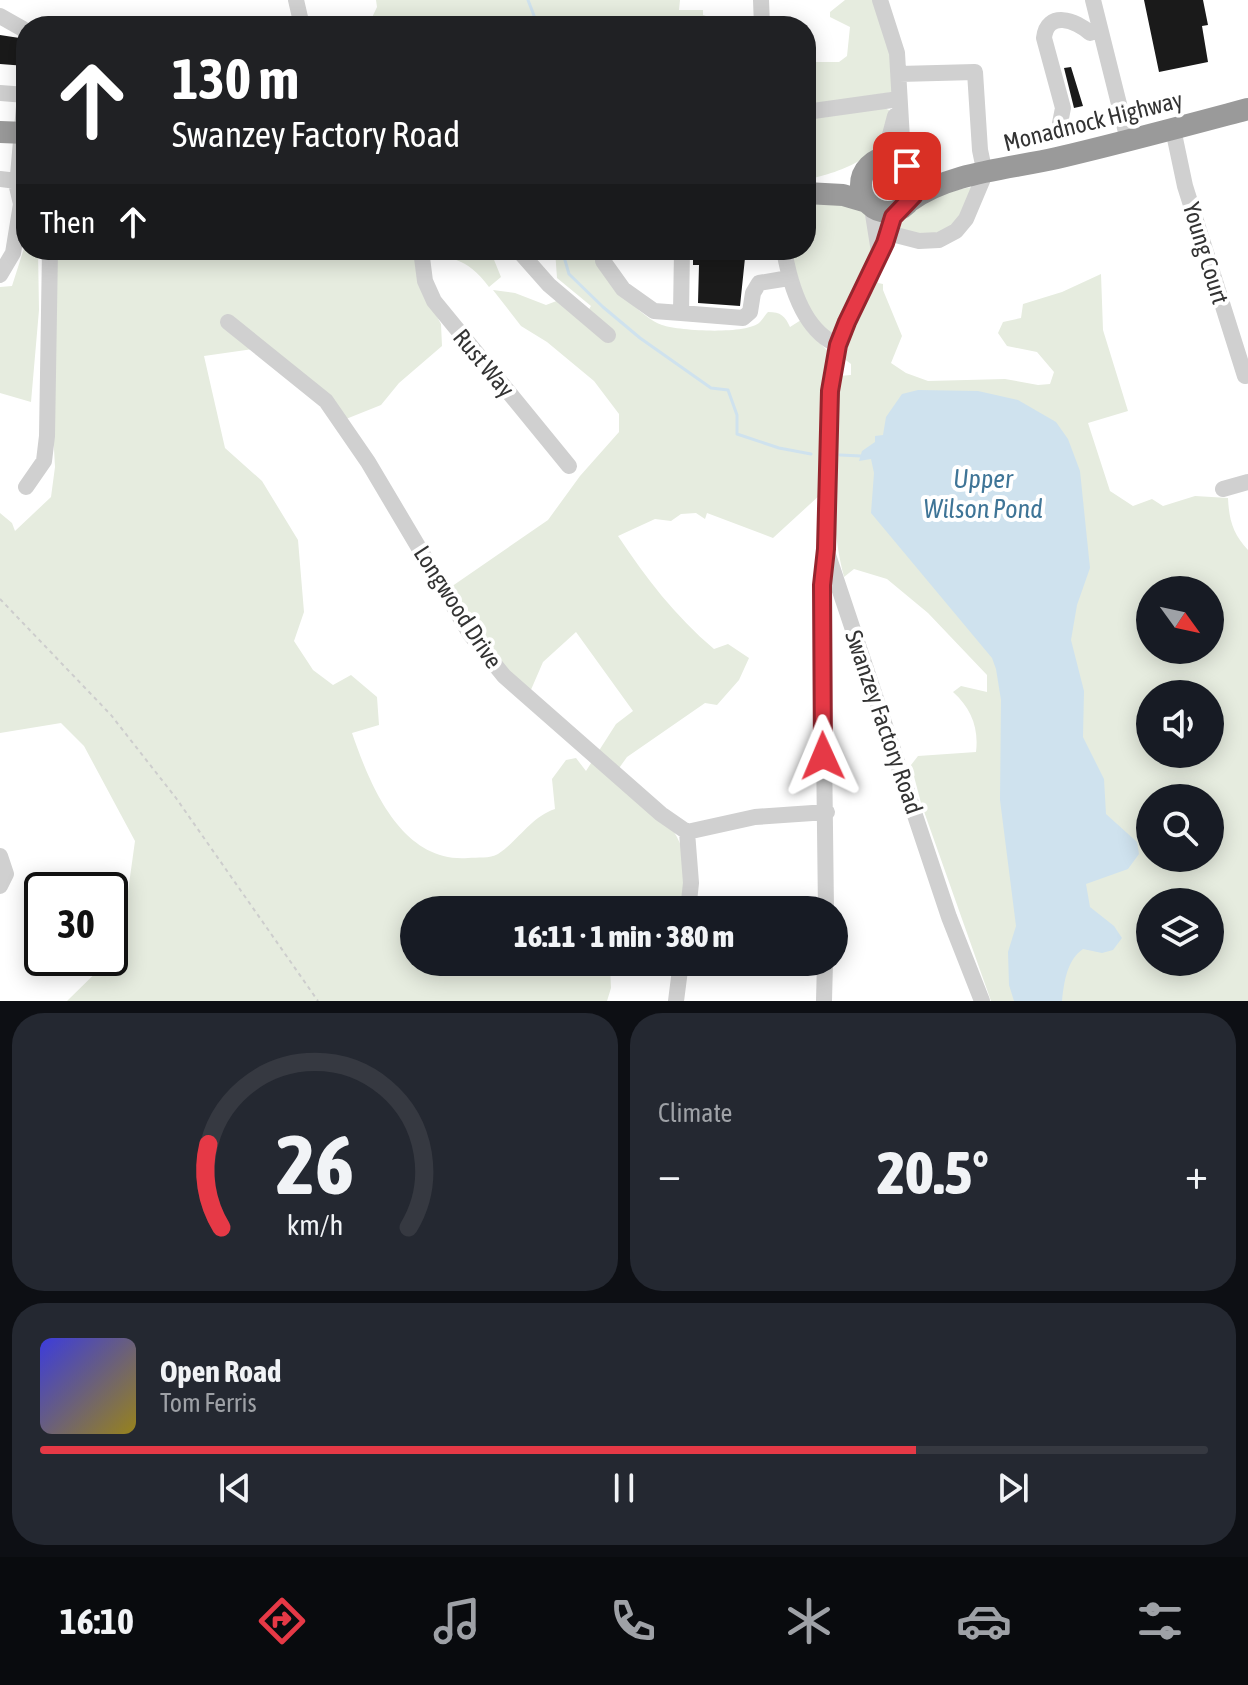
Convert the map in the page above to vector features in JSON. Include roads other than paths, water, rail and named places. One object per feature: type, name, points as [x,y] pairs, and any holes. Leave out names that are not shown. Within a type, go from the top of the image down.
[{"type":"highway","name":"Monadnock Highway","points":[[904,206],[922,192],[950,181],[1248,109]]},
{"type":"highway","points":[[816,190],[873,163],[892,158],[907,166],[915,180],[904,206],[884,213],[855,196],[816,193]]},
{"type":"highway","points":[[870,205],[860,183],[873,163]]},
{"type":"highway","name":"Monadnock Highway","points":[[907,166],[922,176],[950,181]]},
{"type":"street","points":[[880,0],[897,53],[903,149],[907,166]]},
{"type":"street","points":[[1093,0],[1128,140]]},
{"type":"street","points":[[1060,123],[1063,108],[1044,38],[1045,29],[1051,22],[1060,20],[1079,23],[1090,33]]},
{"type":"street","points":[[888,233],[919,241],[947,237],[966,219],[985,174],[980,150],[975,72],[899,74]]},
{"type":"street","points":[[816,111],[899,99]]},
{"type":"street","points":[[873,163],[890,138],[899,99]]},
{"type":"street","name":"Young Court","points":[[1173,129],[1185,186],[1245,376]]},
{"type":"street","points":[[870,205],[880,253]]},
{"type":"street","points":[[826,896],[827,812],[823,756],[830,588],[826,549],[830,391],[838,345],[888,233],[904,206]]},
{"type":"street","points":[[0,275],[13,253],[16,235]]},
{"type":"street","points":[[26,487],[44,461],[47,436],[50,260]]},
{"type":"street","name":"Rust Way","points":[[422,260],[425,281],[434,301],[569,466]]},
{"type":"street","points":[[527,260],[549,285],[608,335]]},
{"type":"street","points":[[681,313],[682,260]]},
{"type":"street","points":[[786,260],[789,278],[815,331],[838,345]]},
{"type":"street","points":[[603,261],[623,289],[654,311],[743,318],[750,312],[753,293],[759,283],[789,278]]},
{"type":"street","name":"Longwood Drive","points":[[228,322],[326,401],[368,462],[470,634],[504,676],[649,804],[687,832]]},
{"type":"street","points":[[1223,489],[1248,482]]},
{"type":"street","name":"Swanzey Factory Road","points":[[830,588],[861,648],[949,917],[982,1001]]},
{"type":"street","points":[[690,896],[687,832],[755,817],[827,812]]},
{"type":"street","points":[[0,856],[6,874],[0,886]]},
{"type":"street","points":[[676,1001],[679,976]]},
{"type":"street","points":[[824,1001],[825,976]]},
{"type":"water","name":"Upper Wilson Pond","points":[[918,390],[978,391],[1018,400],[1056,422],[1068,439],[1080,471],[1090,568],[1077,605],[1071,640],[1084,691],[1083,737],[1104,779],[1106,814],[1136,841],[1136,858],[1128,869],[1086,884],[1090,907],[1114,926],[1122,938],[1113,950],[1102,953],[1083,949],[1073,959],[1067,972],[1062,1001],[1014,1001],[1009,985],[1008,952],[1016,926],[1000,800],[1001,700],[992,658],[871,513],[874,473],[871,459],[859,461],[862,451],[875,442],[875,436],[883,435],[886,417],[902,394]]},
{"type":"waterway","points":[[528,0],[534,16]]},
{"type":"waterway","points":[[565,260],[569,274],[640,338],[711,388],[728,390],[737,415],[737,434],[779,448],[811,454]]},
{"type":"waterway","points":[[840,455],[861,456]]}]
